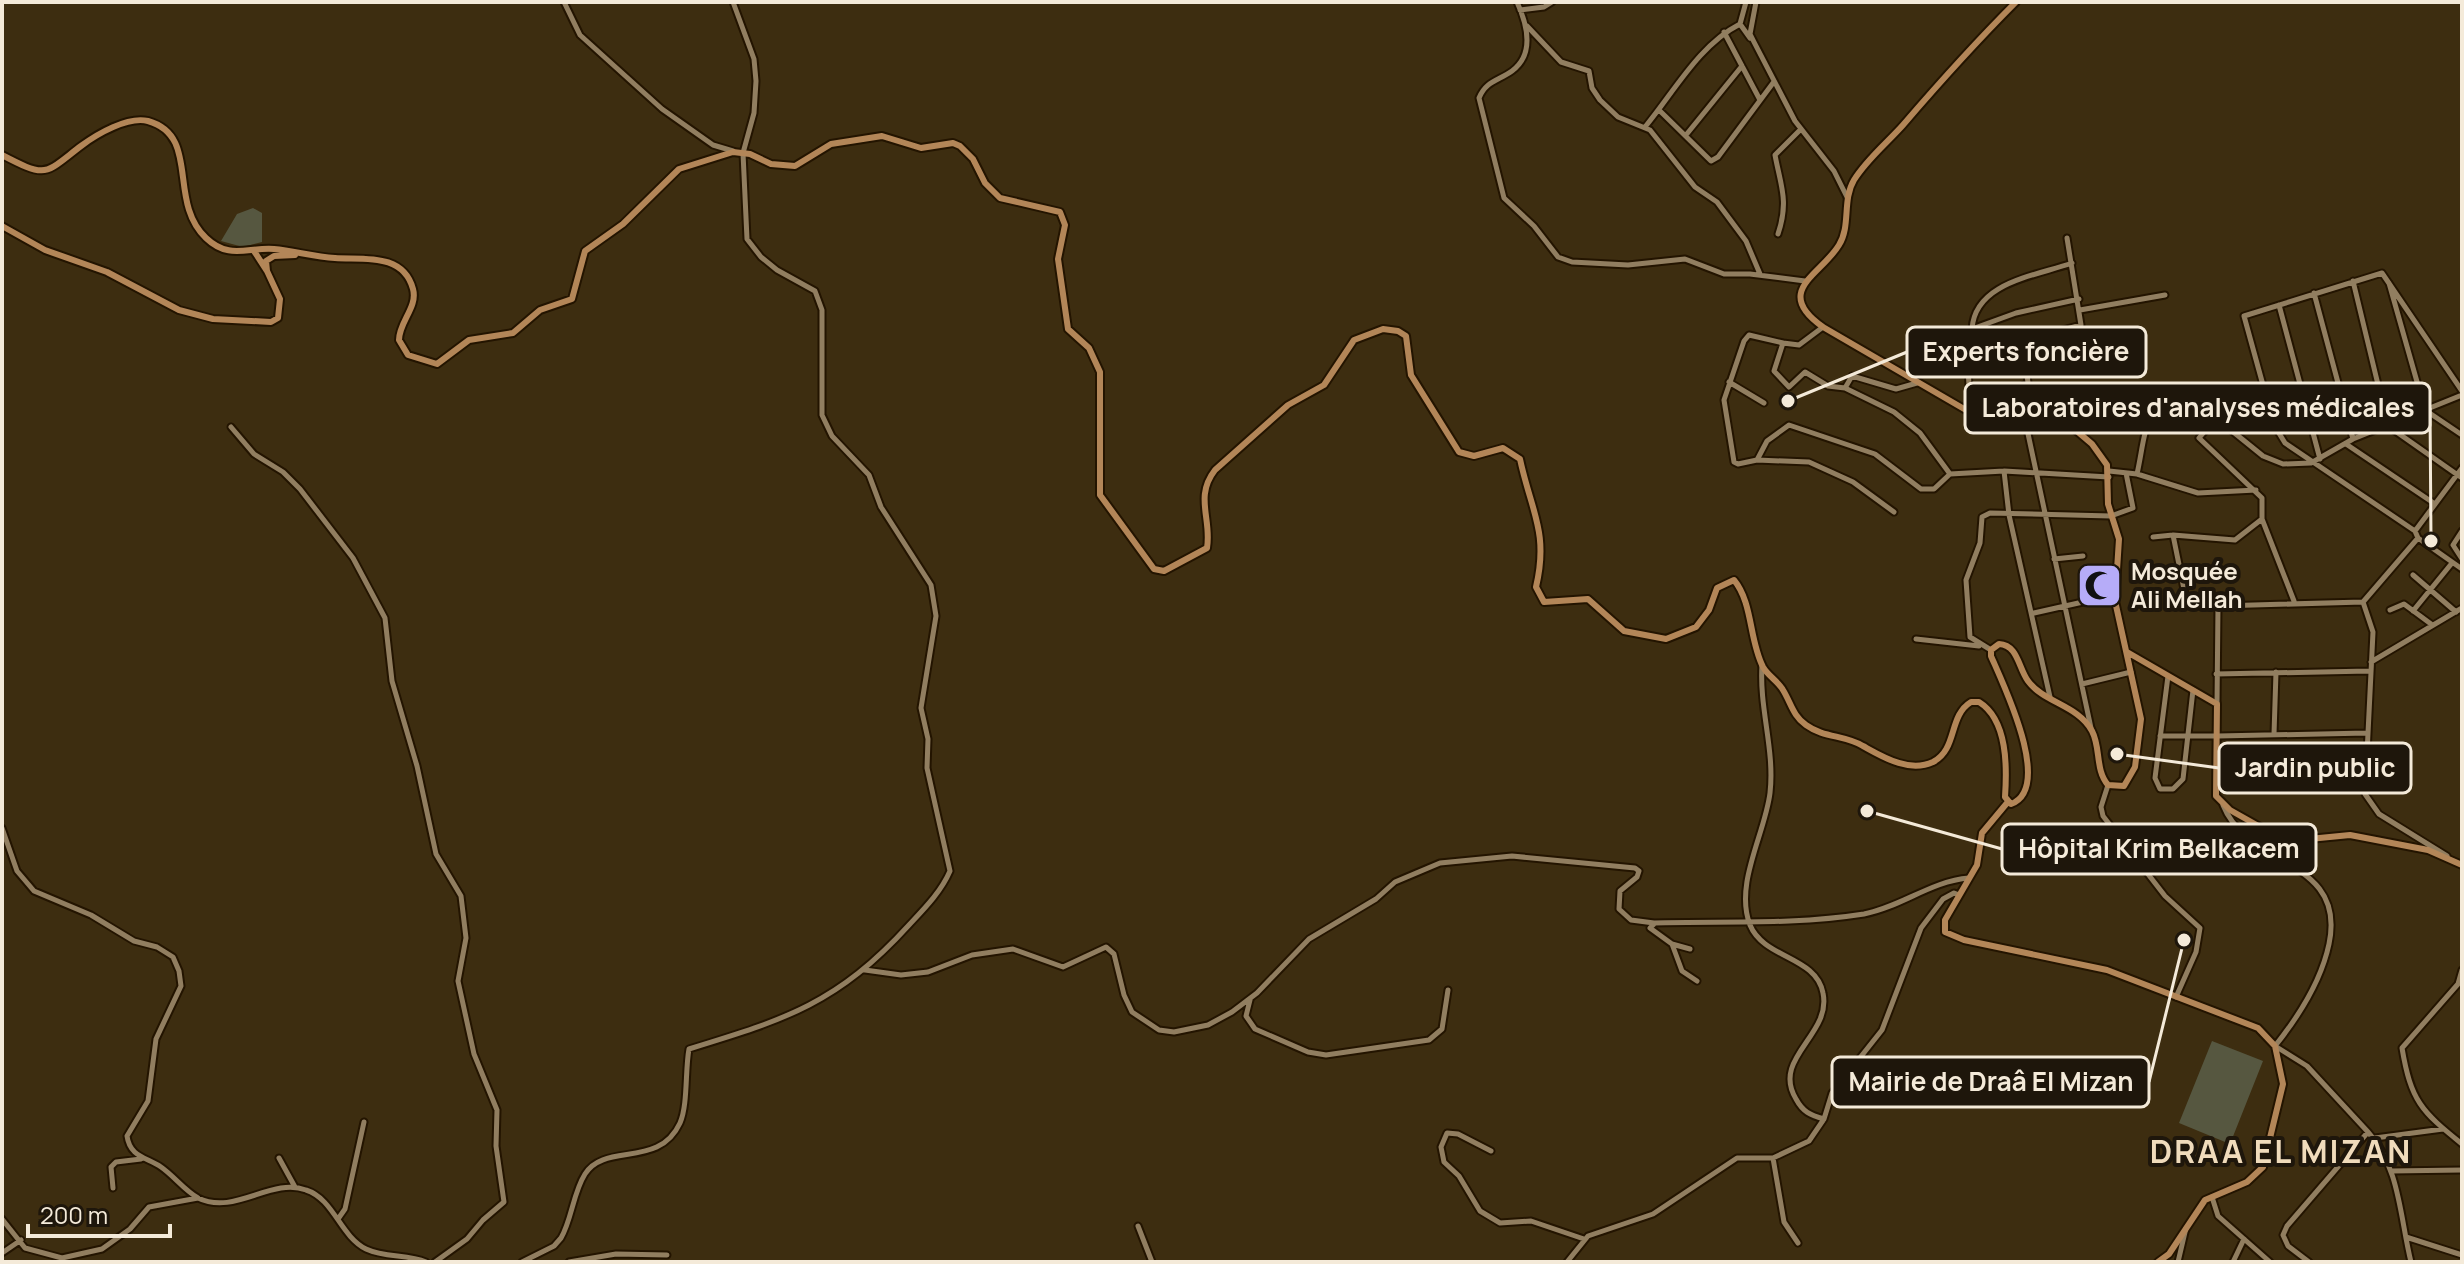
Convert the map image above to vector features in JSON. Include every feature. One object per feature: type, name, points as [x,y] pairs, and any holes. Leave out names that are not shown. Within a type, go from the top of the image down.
[{"type":"main road","points":[[2007,803],[2019,801],[2030,770],[2010,699],[1991,650],[1999,644],[2009,646],[2029,683],[2077,713],[2091,729],[2101,774],[2108,785],[2124,786],[2135,767],[2141,719],[2114,595],[2120,544],[2107,497],[2109,474],[2104,457],[2072,427],[1997,427],[1970,414],[1823,327],[1811,318],[1803,305],[1805,281],[1839,246],[1847,197],[1866,165],[1939,80],[2016,2]]},
{"type":"main road","points":[[2,155],[30,168],[50,170],[60,166],[81,146],[114,127],[137,120],[148,121],[170,133],[176,141],[185,205],[194,226],[224,251],[272,249],[308,255]]},
{"type":"main road","points":[[267,271],[266,261],[270,258],[308,255],[374,257],[404,275],[414,299],[399,340],[408,355],[437,364],[469,340],[513,333],[540,310],[572,299],[585,251],[631,217],[670,174],[688,165],[741,153],[787,167],[802,163],[831,144],[882,136],[921,148],[953,143],[967,151],[985,183],[1000,198],[1060,212],[1065,225],[1058,259],[1068,329],[1089,348],[1100,372],[1100,495],[1154,569],[1164,571],[1207,548],[1203,497],[1215,470],[1288,405],[1324,385],[1354,340],[1383,329],[1398,331],[1406,336],[1411,375],[1459,452],[1474,456],[1503,448],[1520,459],[1542,540],[1543,561],[1536,587],[1544,602],[1588,599],[1624,631],[1666,639],[1696,627],[1709,610],[1717,588],[1734,580],[1744,596],[1762,665],[1782,688],[1797,718],[1828,737],[1852,741],[1885,760],[1917,765],[1935,761],[1943,754],[1958,714],[1964,707],[1979,702],[1990,712],[2008,765],[2007,803],[1982,833],[1977,865],[1943,924],[1949,935],[2107,970],[2258,1028],[2275,1046],[2283,1084],[2263,1167],[2247,1182],[2211,1196],[2199,1206],[2169,1254],[2158,1262]]},
{"type":"main road","points":[[2,226],[45,250],[107,272],[171,306],[213,319],[271,322],[278,318],[280,299],[254,251]]},
{"type":"main road","points":[[2127,652],[2217,704],[2216,796],[2223,805],[2278,837],[2299,840],[2350,835],[2404,844],[2458,863]]},
{"type":"street","points":[[564,2],[580,35],[662,109],[713,145],[741,153]]},
{"type":"street","points":[[522,1262],[554,1246],[561,1238],[585,1173],[597,1163],[617,1155],[642,1154],[669,1138],[680,1123],[689,1049],[810,1008],[863,970],[929,903],[950,871],[927,768],[928,739],[921,708],[936,616],[931,585],[881,507],[869,475],[832,436],[822,415],[822,310],[815,291],[777,270],[761,257],[747,239],[741,153],[754,113],[756,81],[754,59],[733,2]]},
{"type":"street","points":[[1517,2],[1526,26],[1525,53],[1512,71],[1490,82],[1479,98],[1504,198],[1534,226],[1552,252],[1572,262],[1628,265],[1685,259],[1724,274],[1760,274],[1805,281]]},
{"type":"street","points":[[1520,10],[1544,7],[1552,2]]},
{"type":"street","points":[[1645,127],[1707,48],[1724,32],[1740,24],[1746,2]]},
{"type":"street","points":[[1756,2],[1750,34],[1773,83],[1801,129],[1834,171],[1847,197]]},
{"type":"street","points":[[1740,24],[1754,42]]},
{"type":"street","points":[[1526,26],[1561,62],[1589,71],[1592,88],[1618,117],[1645,127],[1695,187],[1712,197],[1746,241],[1760,274]]},
{"type":"street","points":[[1724,32],[1760,100]]},
{"type":"street","points":[[1686,135],[1742,66]]},
{"type":"street","points":[[1659,110],[1711,161],[1718,157],[1773,83]]},
{"type":"street","points":[[1778,234],[1785,213],[1783,181],[1775,155],[1801,129]]},
{"type":"street","points":[[1969,386],[1968,367],[2023,341],[2081,325],[2067,238]]},
{"type":"street","points":[[1972,348],[1973,318],[1985,296],[2073,263]]},
{"type":"street","points":[[2137,474],[2150,418],[2159,407],[2187,395],[2202,403],[2263,456],[2283,464],[2311,463],[2353,439],[2462,393],[2382,273],[2244,316],[2274,425],[2285,443],[2311,463],[2417,535],[2462,569]]},
{"type":"street","points":[[2388,278],[2425,410],[2462,435]]},
{"type":"street","points":[[2353,281],[2388,426],[2459,477]]},
{"type":"street","points":[[2314,293],[2353,439]]},
{"type":"street","points":[[2080,310],[2165,295]]},
{"type":"street","points":[[1974,331],[2016,313],[2079,299]]},
{"type":"street","points":[[2279,305],[2320,459]]},
{"type":"street","points":[[2399,318],[2412,315]]},
{"type":"street","points":[[1823,327],[1799,345],[1749,335],[1724,400],[1731,455],[1738,464],[1757,460],[1809,462],[1853,482],[1894,512]]},
{"type":"street","points":[[1970,414],[2028,383],[2023,341]]},
{"type":"street","points":[[1783,343],[1774,371],[1789,387],[1805,372],[1828,386],[1845,388],[1894,412],[1920,433],[1950,474]]},
{"type":"street","points":[[1845,388],[1852,376],[1896,389],[1917,383]]},
{"type":"street","points":[[1729,382],[1764,403]]},
{"type":"street","points":[[2216,418],[2199,438],[2262,498],[2262,519],[2294,601]]},
{"type":"street","points":[[1757,460],[1776,432],[1789,425],[1875,454],[1921,489],[1934,489],[1950,474],[2034,471],[2137,474],[2198,493],[2257,491]]},
{"type":"street","points":[[231,427],[254,454],[283,472],[300,489],[353,558],[385,618],[392,681],[417,766],[436,854],[461,896],[466,938],[458,981],[474,1054],[497,1110],[496,1146],[504,1202],[467,1239],[435,1262]]},
{"type":"street","points":[[2027,429],[2091,729]]},
{"type":"street","points":[[2346,444],[2435,504]]},
{"type":"street","points":[[2363,602],[2417,535],[2435,504],[2459,477],[2462,468]]},
{"type":"street","points":[[2004,471],[2009,515],[2034,613],[2050,697]]},
{"type":"street","points":[[1979,646],[1970,637],[1967,574],[1980,543],[1982,517],[1990,513],[2111,516],[2133,508],[2126,473]]},
{"type":"street","points":[[2153,537],[2173,535],[2235,540],[2262,519]]},
{"type":"street","points":[[2462,531],[2453,545],[2462,559]]},
{"type":"street","points":[[2173,535],[2187,604]]},
{"type":"street","points":[[2054,559],[2083,556]]},
{"type":"street","points":[[2413,611],[2452,563]]},
{"type":"street","points":[[2370,663],[2459,610],[2413,575]]},
{"type":"street","points":[[2034,613],[2114,595]]},
{"type":"street","points":[[2174,603],[2218,606],[2294,601],[2363,602]]},
{"type":"street","points":[[2363,602],[2373,632],[2365,794],[2369,804],[2458,863]]},
{"type":"street","points":[[2390,610],[2404,604],[2431,624]]},
{"type":"street","points":[[2217,704],[2218,606]]},
{"type":"street","points":[[1916,639],[1991,650]]},
{"type":"street","points":[[1762,665],[1771,777],[1767,811],[1745,896],[1750,923],[1763,943],[1805,967],[1821,985],[1823,1013],[1791,1066],[1789,1079],[1799,1105],[1808,1115],[1824,1119]]},
{"type":"street","points":[[2216,674],[2369,671]]},
{"type":"street","points":[[2082,684],[2132,672]]},
{"type":"street","points":[[2274,734],[2276,672]]},
{"type":"street","points":[[2168,675],[2155,778],[2160,789],[2167,790],[2183,779],[2193,690]]},
{"type":"street","points":[[2160,736],[2367,733]]},
{"type":"street","points":[[2108,785],[2101,807],[2103,816],[2165,896],[2200,928],[2196,952],[2175,997]]},
{"type":"street","points":[[2223,805],[2234,824],[2316,884],[2331,906],[2334,922],[2324,967],[2293,1024],[2275,1046],[2313,1072],[2384,1149],[2411,1262]]},
{"type":"street","points":[[2,828],[17,871],[34,891],[91,915],[134,941],[157,947],[173,957],[181,986],[156,1039],[148,1101],[127,1136],[132,1150],[172,1174],[198,1198]]},
{"type":"street","points":[[863,970],[901,975],[928,972],[972,955],[1013,949],[1063,967],[1106,947],[1114,954],[1124,995],[1132,1012],[1159,1030],[1174,1032],[1208,1025],[1250,999],[1309,939],[1376,899],[1395,882],[1440,863],[1512,856],[1635,868],[1637,877],[1620,891],[1619,909],[1631,920],[1654,923],[1813,921],[1869,913],[1948,880],[1969,878]]},
{"type":"street","points":[[1567,1262],[1585,1239],[1653,1214],[1737,1158],[1773,1158],[1809,1141],[1824,1119],[1838,1084],[1882,1030],[1921,928],[1943,899],[1954,893],[1959,895]]},
{"type":"street","points":[[1654,923],[1650,928],[1672,944],[1690,949]]},
{"type":"street","points":[[1672,944],[1682,971],[1697,981]]},
{"type":"street","points":[[2462,970],[2458,984],[2402,1048],[2408,1083],[2425,1115],[2462,1144]]},
{"type":"street","points":[[1250,999],[1246,1016],[1255,1029],[1308,1052],[1326,1055],[1429,1040],[1442,1029],[1448,990]]},
{"type":"street","points":[[338,1219],[345,1209],[364,1122]]},
{"type":"street","points":[[2374,1138],[2443,1129]]},
{"type":"street","points":[[2309,1262],[2288,1246],[2283,1235],[2287,1226],[2368,1132]]},
{"type":"street","points":[[1491,1151],[1458,1134],[1447,1133],[1441,1147],[1444,1162],[1459,1176],[1480,1211],[1500,1223],[1531,1221],[1585,1239]]},
{"type":"street","points":[[113,1188],[111,1167],[116,1162],[142,1158]]},
{"type":"street","points":[[279,1158],[295,1187]]},
{"type":"street","points":[[1773,1158],[1784,1222],[1798,1243]]},
{"type":"street","points":[[2391,1171],[2462,1170]]},
{"type":"street","points":[[2,1219],[25,1248],[37,1254],[62,1258],[102,1249],[130,1229],[149,1207],[198,1198],[218,1203],[236,1202],[295,1187],[311,1191],[352,1239],[367,1249],[426,1262]]},
{"type":"street","points":[[2211,1196],[2218,1216],[2270,1262]]},
{"type":"street","points":[[2178,1262],[2187,1225]]},
{"type":"street","points":[[1138,1226],[1152,1262]]},
{"type":"street","points":[[2405,1237],[2462,1255]]},
{"type":"street","points":[[2233,1262],[2244,1239]]},
{"type":"street","points":[[2,1253],[21,1240]]},
{"type":"street","points":[[569,1262],[616,1254],[667,1255]]},
{"type":"green space","points":[[253,208],[262,213],[262,242],[243,247],[221,241],[237,214]]},
{"type":"green space","points":[[2212,1041],[2263,1061],[2230,1144],[2179,1123]]},
{"type":"place","name":"Experts foncière","points":[[1788,401]]},
{"type":"place","name":"Laboratoires d'analyses médicales","points":[[2431,541]]},
{"type":"place","name":"Mosquée Ali Mellah","points":[[2100,586]]},
{"type":"place","name":"Jardin public","points":[[2117,754]]},
{"type":"place","name":"Hôpital Krim Belkacem","points":[[1867,811]]},
{"type":"place","name":"Mairie de Draâ El Mizan","points":[[2184,940]]},
{"type":"district","name":"DRAA EL MIZAN","points":[[2281,1152]]}]
